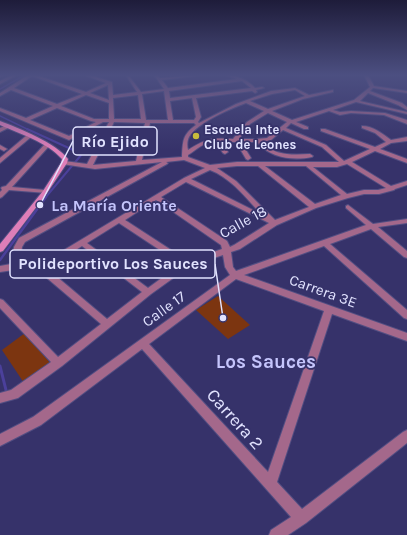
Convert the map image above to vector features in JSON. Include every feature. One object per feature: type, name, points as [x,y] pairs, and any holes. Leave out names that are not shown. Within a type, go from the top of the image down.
[{"type":"main road","points":[[0,123],[47,145],[63,155],[71,164],[45,192],[0,249]]},
{"type":"street","points":[[41,100],[101,121],[170,121],[197,123],[249,100]]},
{"type":"street","points":[[25,120],[71,100]]},
{"type":"street","points":[[89,166],[112,121],[111,100]]},
{"type":"street","points":[[139,163],[146,121],[142,100]]},
{"type":"street","points":[[167,100],[170,121]]},
{"type":"street","points":[[185,156],[184,141],[197,123],[199,117],[195,100]]},
{"type":"street","points":[[236,140],[247,125],[268,112],[298,100]]},
{"type":"street","points":[[390,100],[407,109]]},
{"type":"street","points":[[246,101],[306,128]]},
{"type":"street","points":[[71,164],[89,166],[148,163],[171,160],[185,156],[204,142],[217,140],[260,141],[269,139],[290,122],[356,101],[407,113]]},
{"type":"street","points":[[0,109],[69,138],[101,121]]},
{"type":"street","points":[[328,109],[340,114],[356,112],[385,114],[407,122]]},
{"type":"street","points":[[0,130],[7,127]]},
{"type":"street","points":[[364,127],[377,132],[390,142]]},
{"type":"street","points":[[283,128],[324,146],[346,163],[392,189]]},
{"type":"street","points":[[323,130],[407,162]]},
{"type":"street","points":[[0,161],[28,137]]},
{"type":"street","points":[[1,270],[36,264],[56,258],[186,180],[211,167],[225,164],[328,166],[346,163],[390,142],[407,139]]},
{"type":"street","points":[[217,140],[226,152]]},
{"type":"street","points":[[236,140],[248,158]]},
{"type":"street","points":[[260,141],[265,148],[278,154],[310,156]]},
{"type":"street","points":[[0,196],[4,188],[47,145]]},
{"type":"street","points":[[185,156],[211,167],[234,182],[274,223]]},
{"type":"street","points":[[15,267],[18,247],[22,240],[171,160]]},
{"type":"street","points":[[148,163],[154,168]]},
{"type":"street","points":[[260,165],[314,207]]},
{"type":"street","points":[[308,166],[346,196]]},
{"type":"street","points":[[186,180],[274,223]]},
{"type":"street","name":"Calle 18","points":[[0,398],[14,394],[58,363],[148,292],[187,264],[226,253],[274,223],[314,207],[346,196],[392,189],[407,184]]},
{"type":"street","points":[[4,188],[45,192]]},
{"type":"street","points":[[157,198],[224,244],[233,273]]},
{"type":"street","points":[[348,207],[407,255]]},
{"type":"street","points":[[120,220],[187,264]]},
{"type":"street","name":"Calle 17","points":[[0,440],[37,421],[233,273],[326,244],[372,226],[407,221]]},
{"type":"street","points":[[82,243],[148,292]]},
{"type":"street","points":[[326,244],[407,315]]},
{"type":"street","points":[[36,264],[107,324]]},
{"type":"street","name":"Carrera 3E","points":[[233,273],[407,337]]},
{"type":"street","points":[[0,302],[58,363]]},
{"type":"street","points":[[270,483],[329,308]]},
{"type":"street","name":"Carrera 2","points":[[142,343],[301,518]]},
{"type":"street","points":[[276,535],[301,518],[407,436]]},
{"type":"shaded area","points":[[218,296],[250,325],[228,339],[196,310]]},
{"type":"shaded area","points":[[25,333],[52,365],[24,383],[2,350]]},
{"type":"waterway","points":[[0,116],[29,130]]},
{"type":"waterway","points":[[27,129],[82,154],[45,198]]},
{"type":"waterway","points":[[0,260],[46,197]]},
{"type":"waterway","points":[[0,366],[7,394]]},
{"type":"place","name":"Escuela Inte Club de Leones","points":[[196,136]]},
{"type":"place","name":"Río Ejido","points":[[40,205]]},
{"type":"place","name":"Polideportivo Los Sauces","points":[[223,318]]},
{"type":"district","name":"La María Oriente","points":[[114,205]]},
{"type":"district","name":"Los Sauces","points":[[266,361]]}]
